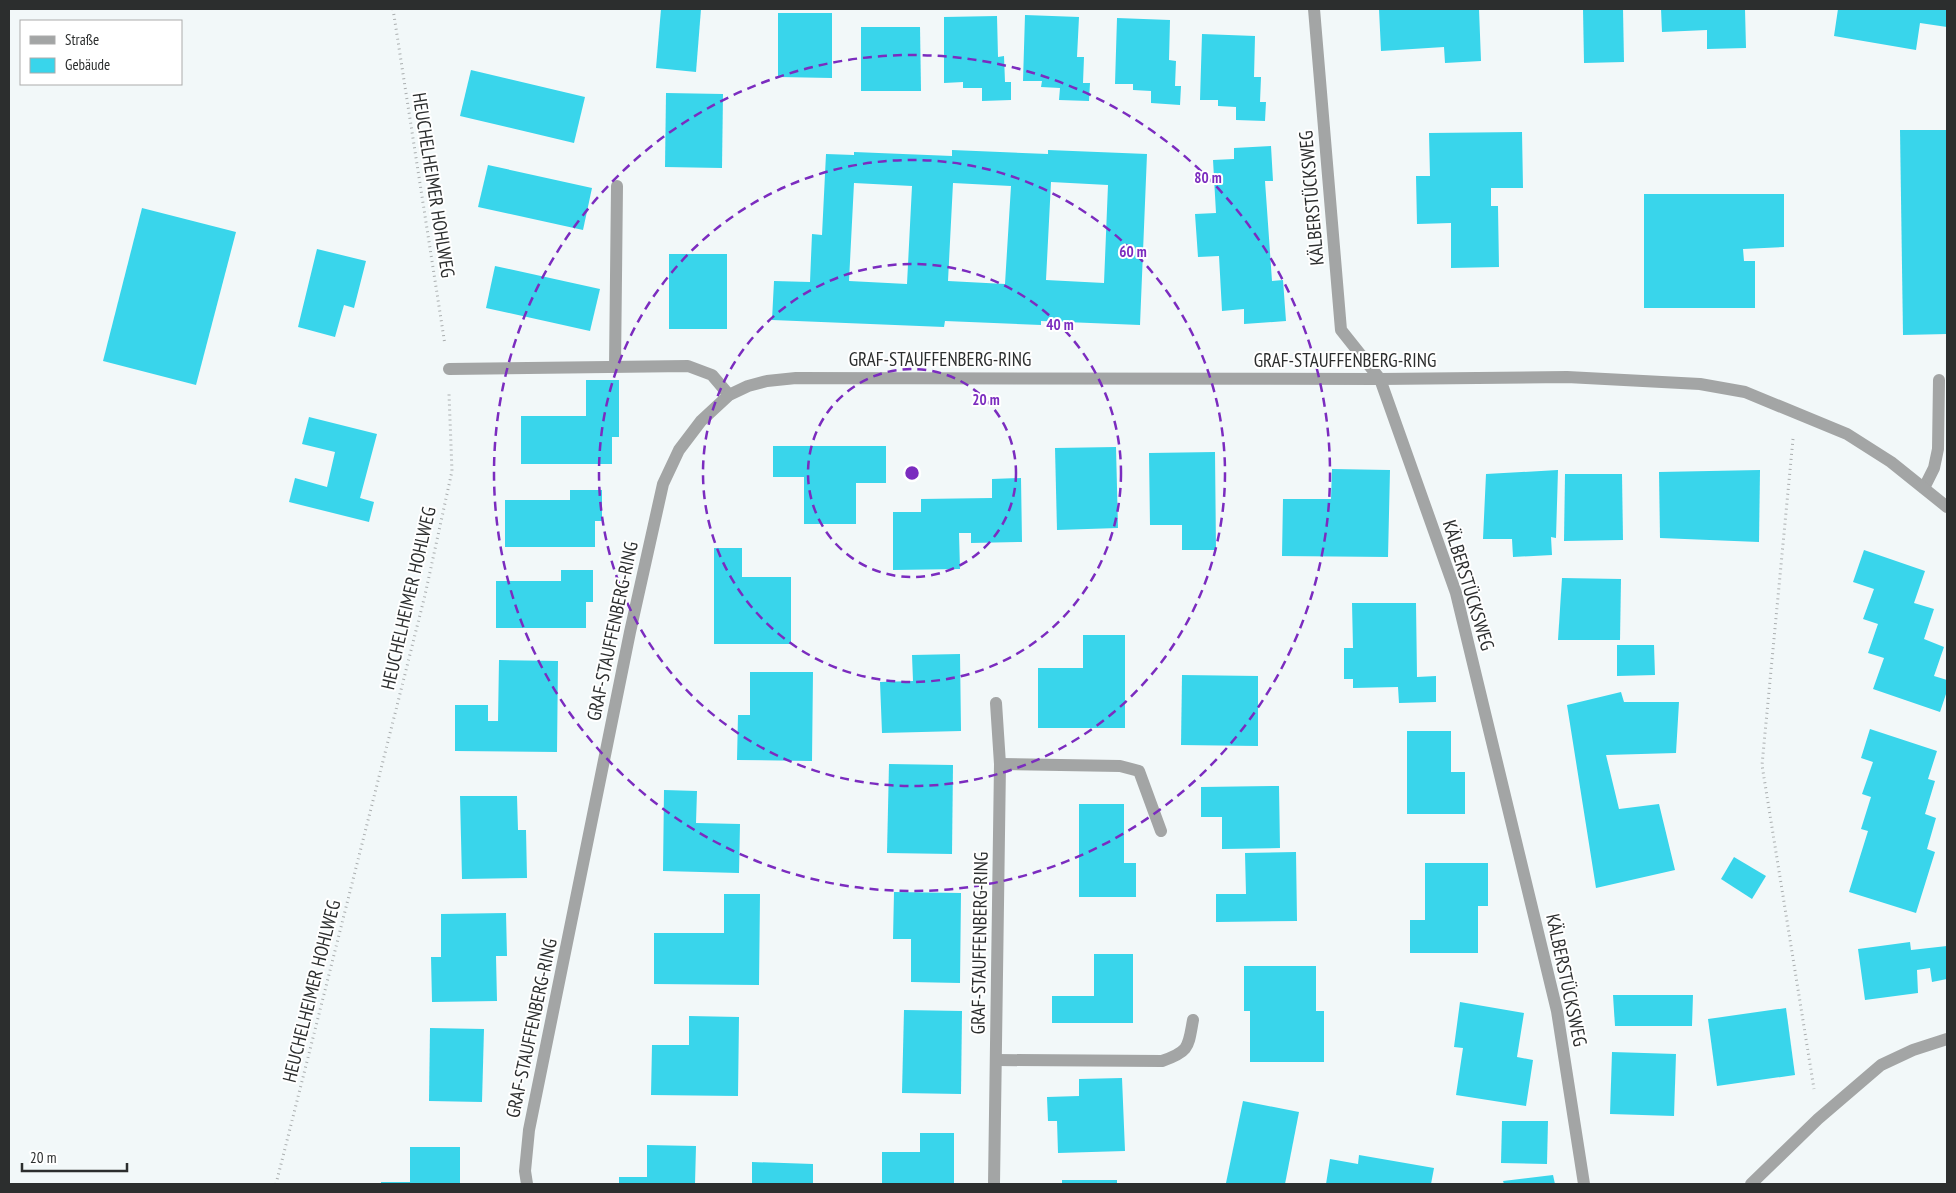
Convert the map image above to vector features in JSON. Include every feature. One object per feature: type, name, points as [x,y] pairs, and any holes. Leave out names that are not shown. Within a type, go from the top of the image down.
[{"type":"street","name":"KÄLBERSTÜCKSWEG","points":[[1314,9],[1341,330],[1380,379],[1456,593],[1557,1011],[1584,1184]]},
{"type":"street","points":[[616,367],[617,186]]},
{"type":"street","points":[[449,369],[688,366],[712,375],[729,395]]},
{"type":"street","name":"GRAF-STAUFFENBERG-RING","points":[[527,1184],[525,1171],[529,1130],[630,632],[663,484],[679,450],[701,421],[729,395],[748,386],[767,381],[796,378],[1380,379],[1567,377],[1700,384],[1745,392],[1847,434],[1891,462],[1947,507]]},
{"type":"street","points":[[1924,488],[1934,468],[1938,449],[1939,380]]},
{"type":"street","name":"GRAF-STAUFFENBERG-RING","points":[[994,1184],[1000,764],[996,703]]},
{"type":"street","points":[[1000,764],[1120,766],[1138,771],[1161,831]]},
{"type":"street","points":[[997,1060],[1162,1061],[1179,1055],[1188,1045],[1193,1020]]},
{"type":"street","points":[[1751,1184],[1818,1119],[1881,1065],[1913,1050],[1947,1039]]},
{"type":"path","name":"HEUCHELHEIMER HOHLWEG","points":[[276,1184],[425,596],[452,471],[449,369],[393,9]]},
{"type":"path","points":[[1796,413],[1762,765],[1818,1119]]},
{"type":"building","points":[[661,9],[701,9],[696,72],[656,68]]},
{"type":"building","points":[[1379,9],[1479,9],[1481,61],[1445,63],[1444,47],[1381,51]]},
{"type":"building","points":[[1583,9],[1623,9],[1624,62],[1584,63]]},
{"type":"building","points":[[1661,9],[1745,9],[1746,48],[1707,49],[1707,30],[1662,32]]},
{"type":"building","points":[[1838,9],[1947,9],[1947,27],[1920,23],[1916,50],[1834,36]]},
{"type":"building","points":[[778,13],[832,13],[832,78],[778,77]]},
{"type":"building","points":[[1025,15],[1079,17],[1077,57],[1084,57],[1083,83],[1090,83],[1089,101],[1059,100],[1060,88],[1041,87],[1042,81],[1023,81]]},
{"type":"building","points":[[997,16],[998,57],[1004,56],[1005,82],[1011,82],[1011,100],[982,101],[982,88],[963,88],[963,82],[944,83],[944,17]]},
{"type":"building","points":[[1117,18],[1170,20],[1169,60],[1176,61],[1175,86],[1181,86],[1180,105],[1151,103],[1151,91],[1133,90],[1133,84],[1115,84]]},
{"type":"building","points":[[861,27],[920,27],[921,91],[861,91]]},
{"type":"building","points":[[1202,34],[1255,36],[1254,77],[1261,77],[1260,102],[1266,102],[1265,121],[1236,120],[1236,107],[1218,106],[1218,100],[1200,100]]},
{"type":"building","points":[[471,70],[585,97],[574,143],[460,116]]},
{"type":"building","points":[[666,93],[723,94],[722,168],[665,167]]},
{"type":"building","points":[[1900,130],[1947,130],[1947,334],[1903,335]]},
{"type":"building","points":[[1522,132],[1523,188],[1491,188],[1491,206],[1498,206],[1499,267],[1451,268],[1451,223],[1417,224],[1416,176],[1430,176],[1429,133]]},
{"type":"building","points":[[1271,146],[1273,181],[1265,181],[1272,281],[1283,280],[1286,321],[1244,324],[1244,309],[1222,311],[1219,256],[1198,257],[1195,214],[1216,213],[1213,160],[1234,159],[1234,148]]},
{"type":"building","points":[[952,150],[1048,154],[1048,150],[1147,154],[1140,325],[1041,321],[1041,325],[945,321],[944,327],[772,320],[774,281],[810,282],[812,234],[822,235],[826,154],[854,155],[854,152],[952,156]],"holes":[[[1051,182],[1108,185],[1104,283],[1046,280]],[[854,183],[912,186],[907,284],[849,281]],[[953,183],[1011,186],[1005,284],[948,281]]]},
{"type":"building","points":[[488,165],[592,188],[583,230],[478,207]]},
{"type":"building","points":[[1644,194],[1784,194],[1784,247],[1743,249],[1744,261],[1755,261],[1755,308],[1644,308]]},
{"type":"building","points":[[142,208],[236,232],[196,385],[103,361]]},
{"type":"building","points":[[317,249],[366,261],[354,308],[344,305],[335,337],[298,327]]},
{"type":"building","points":[[669,254],[727,254],[727,329],[669,329]]},
{"type":"building","points":[[495,266],[600,289],[590,331],[486,308]]},
{"type":"building","points":[[586,380],[619,380],[619,437],[612,437],[612,464],[521,464],[521,416],[586,416]]},
{"type":"building","points":[[309,417],[377,434],[360,498],[374,502],[369,522],[289,502],[295,478],[327,487],[335,452],[302,444]]},
{"type":"building","points":[[773,446],[886,446],[886,483],[856,483],[856,524],[804,524],[804,477],[773,477]]},
{"type":"building","points":[[1116,447],[1118,528],[1057,530],[1055,448]]},
{"type":"building","points":[[1215,452],[1216,550],[1182,550],[1182,525],[1150,525],[1149,453]]},
{"type":"building","points":[[1332,469],[1390,470],[1388,557],[1282,556],[1283,499],[1331,499]]},
{"type":"building","points":[[1558,470],[1556,538],[1551,537],[1552,555],[1513,557],[1512,539],[1483,539],[1486,474]]},
{"type":"building","points":[[1760,470],[1759,542],[1660,538],[1659,472]]},
{"type":"building","points":[[1565,474],[1622,474],[1623,540],[1564,541]]},
{"type":"building","points":[[1021,478],[1022,542],[971,543],[971,533],[959,533],[960,569],[893,570],[893,512],[921,512],[921,499],[992,498],[992,479]]},
{"type":"building","points":[[570,490],[602,490],[602,521],[595,521],[595,547],[505,547],[505,500],[570,500]]},
{"type":"building","points":[[714,548],[742,548],[742,577],[791,577],[791,644],[714,644]]},
{"type":"building","points":[[1864,550],[1925,571],[1914,603],[1934,609],[1924,639],[1944,647],[1934,676],[1947,680],[1947,691],[1940,712],[1873,689],[1884,658],[1868,653],[1878,624],[1863,619],[1874,589],[1853,582]]},
{"type":"building","points":[[561,570],[593,570],[593,602],[586,602],[586,628],[496,628],[496,581],[561,581]]},
{"type":"building","points":[[1562,578],[1621,579],[1620,640],[1558,640]]},
{"type":"building","points":[[1352,603],[1416,603],[1417,677],[1436,676],[1436,702],[1399,703],[1398,687],[1353,688],[1353,679],[1344,679],[1344,648],[1353,648]]},
{"type":"building","points":[[1083,635],[1125,635],[1125,728],[1038,728],[1038,668],[1083,668]]},
{"type":"building","points":[[1617,645],[1654,645],[1655,675],[1617,676]]},
{"type":"building","points":[[960,654],[961,731],[882,733],[880,682],[913,681],[912,655]]},
{"type":"building","points":[[499,660],[558,661],[557,752],[455,751],[455,705],[488,705],[488,721],[498,721]]},
{"type":"building","points":[[750,672],[813,672],[812,761],[737,760],[738,715],[750,715]]},
{"type":"building","points":[[1182,675],[1258,676],[1258,746],[1181,745]]},
{"type":"building","points":[[1621,692],[1624,702],[1679,702],[1676,753],[1606,755],[1619,809],[1659,804],[1675,870],[1596,888],[1567,705]]},
{"type":"building","points":[[1870,729],[1937,751],[1928,779],[1935,781],[1925,814],[1936,818],[1927,849],[1935,852],[1916,913],[1849,892],[1868,831],[1861,829],[1871,797],[1862,794],[1873,762],[1861,758]]},
{"type":"building","points":[[1407,731],[1451,731],[1451,772],[1465,772],[1465,814],[1407,814]]},
{"type":"building","points":[[889,764],[953,765],[952,854],[887,853]]},
{"type":"building","points":[[1279,786],[1280,848],[1222,849],[1222,817],[1201,817],[1201,787]]},
{"type":"building","points":[[664,790],[697,791],[696,823],[740,824],[739,873],[663,871]]},
{"type":"building","points":[[460,796],[517,796],[518,830],[526,830],[527,878],[462,879]]},
{"type":"building","points":[[1079,804],[1124,804],[1124,863],[1136,863],[1136,897],[1079,897]]},
{"type":"building","points":[[1296,852],[1297,921],[1216,922],[1216,894],[1246,894],[1245,853]]},
{"type":"building","points":[[1734,857],[1766,876],[1752,899],[1721,879]]},
{"type":"building","points":[[1425,863],[1488,863],[1488,906],[1478,906],[1478,953],[1410,953],[1410,920],[1425,920]]},
{"type":"building","points":[[894,892],[961,893],[960,983],[911,982],[911,939],[893,939]]},
{"type":"building","points":[[724,894],[760,894],[759,985],[654,984],[654,933],[724,933]]},
{"type":"building","points":[[506,913],[507,956],[496,956],[497,1001],[432,1002],[431,957],[441,957],[441,914]]},
{"type":"building","points":[[1910,942],[1911,950],[1947,946],[1947,979],[1932,982],[1930,968],[1917,970],[1918,993],[1865,1000],[1858,949]]},
{"type":"building","points":[[1094,954],[1133,954],[1133,1023],[1052,1023],[1052,996],[1094,996]]},
{"type":"building","points":[[1244,966],[1316,966],[1316,1011],[1324,1011],[1324,1062],[1250,1062],[1250,1011],[1244,1011]]},
{"type":"building","points":[[1613,995],[1693,995],[1692,1026],[1615,1026]]},
{"type":"building","points":[[1460,1002],[1524,1013],[1517,1057],[1533,1060],[1526,1106],[1456,1095],[1463,1048],[1454,1047]]},
{"type":"building","points":[[1786,1008],[1795,1075],[1717,1086],[1708,1019]]},
{"type":"building","points":[[904,1010],[962,1011],[961,1094],[902,1093]]},
{"type":"building","points":[[689,1016],[739,1017],[738,1096],[651,1095],[652,1045],[689,1045]]},
{"type":"building","points":[[430,1028],[484,1029],[482,1102],[429,1101]]},
{"type":"building","points":[[1612,1052],[1676,1054],[1674,1116],[1610,1114]]},
{"type":"building","points":[[1122,1078],[1125,1151],[1058,1153],[1057,1121],[1048,1121],[1047,1097],[1079,1096],[1079,1079]]},
{"type":"building","points":[[1243,1101],[1299,1112],[1285,1184],[1226,1183]]},
{"type":"building","points":[[1502,1121],[1548,1121],[1547,1164],[1501,1163]]},
{"type":"building","points":[[920,1133],[954,1133],[954,1184],[882,1184],[882,1152],[920,1152]]},
{"type":"building","points":[[647,1145],[696,1146],[695,1184],[619,1184],[619,1177],[647,1177]]},
{"type":"building","points":[[410,1147],[460,1147],[460,1184],[381,1184],[381,1182],[410,1182]]},
{"type":"building","points":[[1359,1155],[1434,1168],[1431,1184],[1326,1184],[1330,1159],[1358,1164]]},
{"type":"building","points":[[752,1162],[813,1164],[813,1184],[752,1184]]},
{"type":"building","points":[[1553,1175],[1555,1184],[1504,1184],[1503,1181]]},
{"type":"building","points":[[1062,1180],[1117,1180],[1117,1184],[1062,1184]]}]
